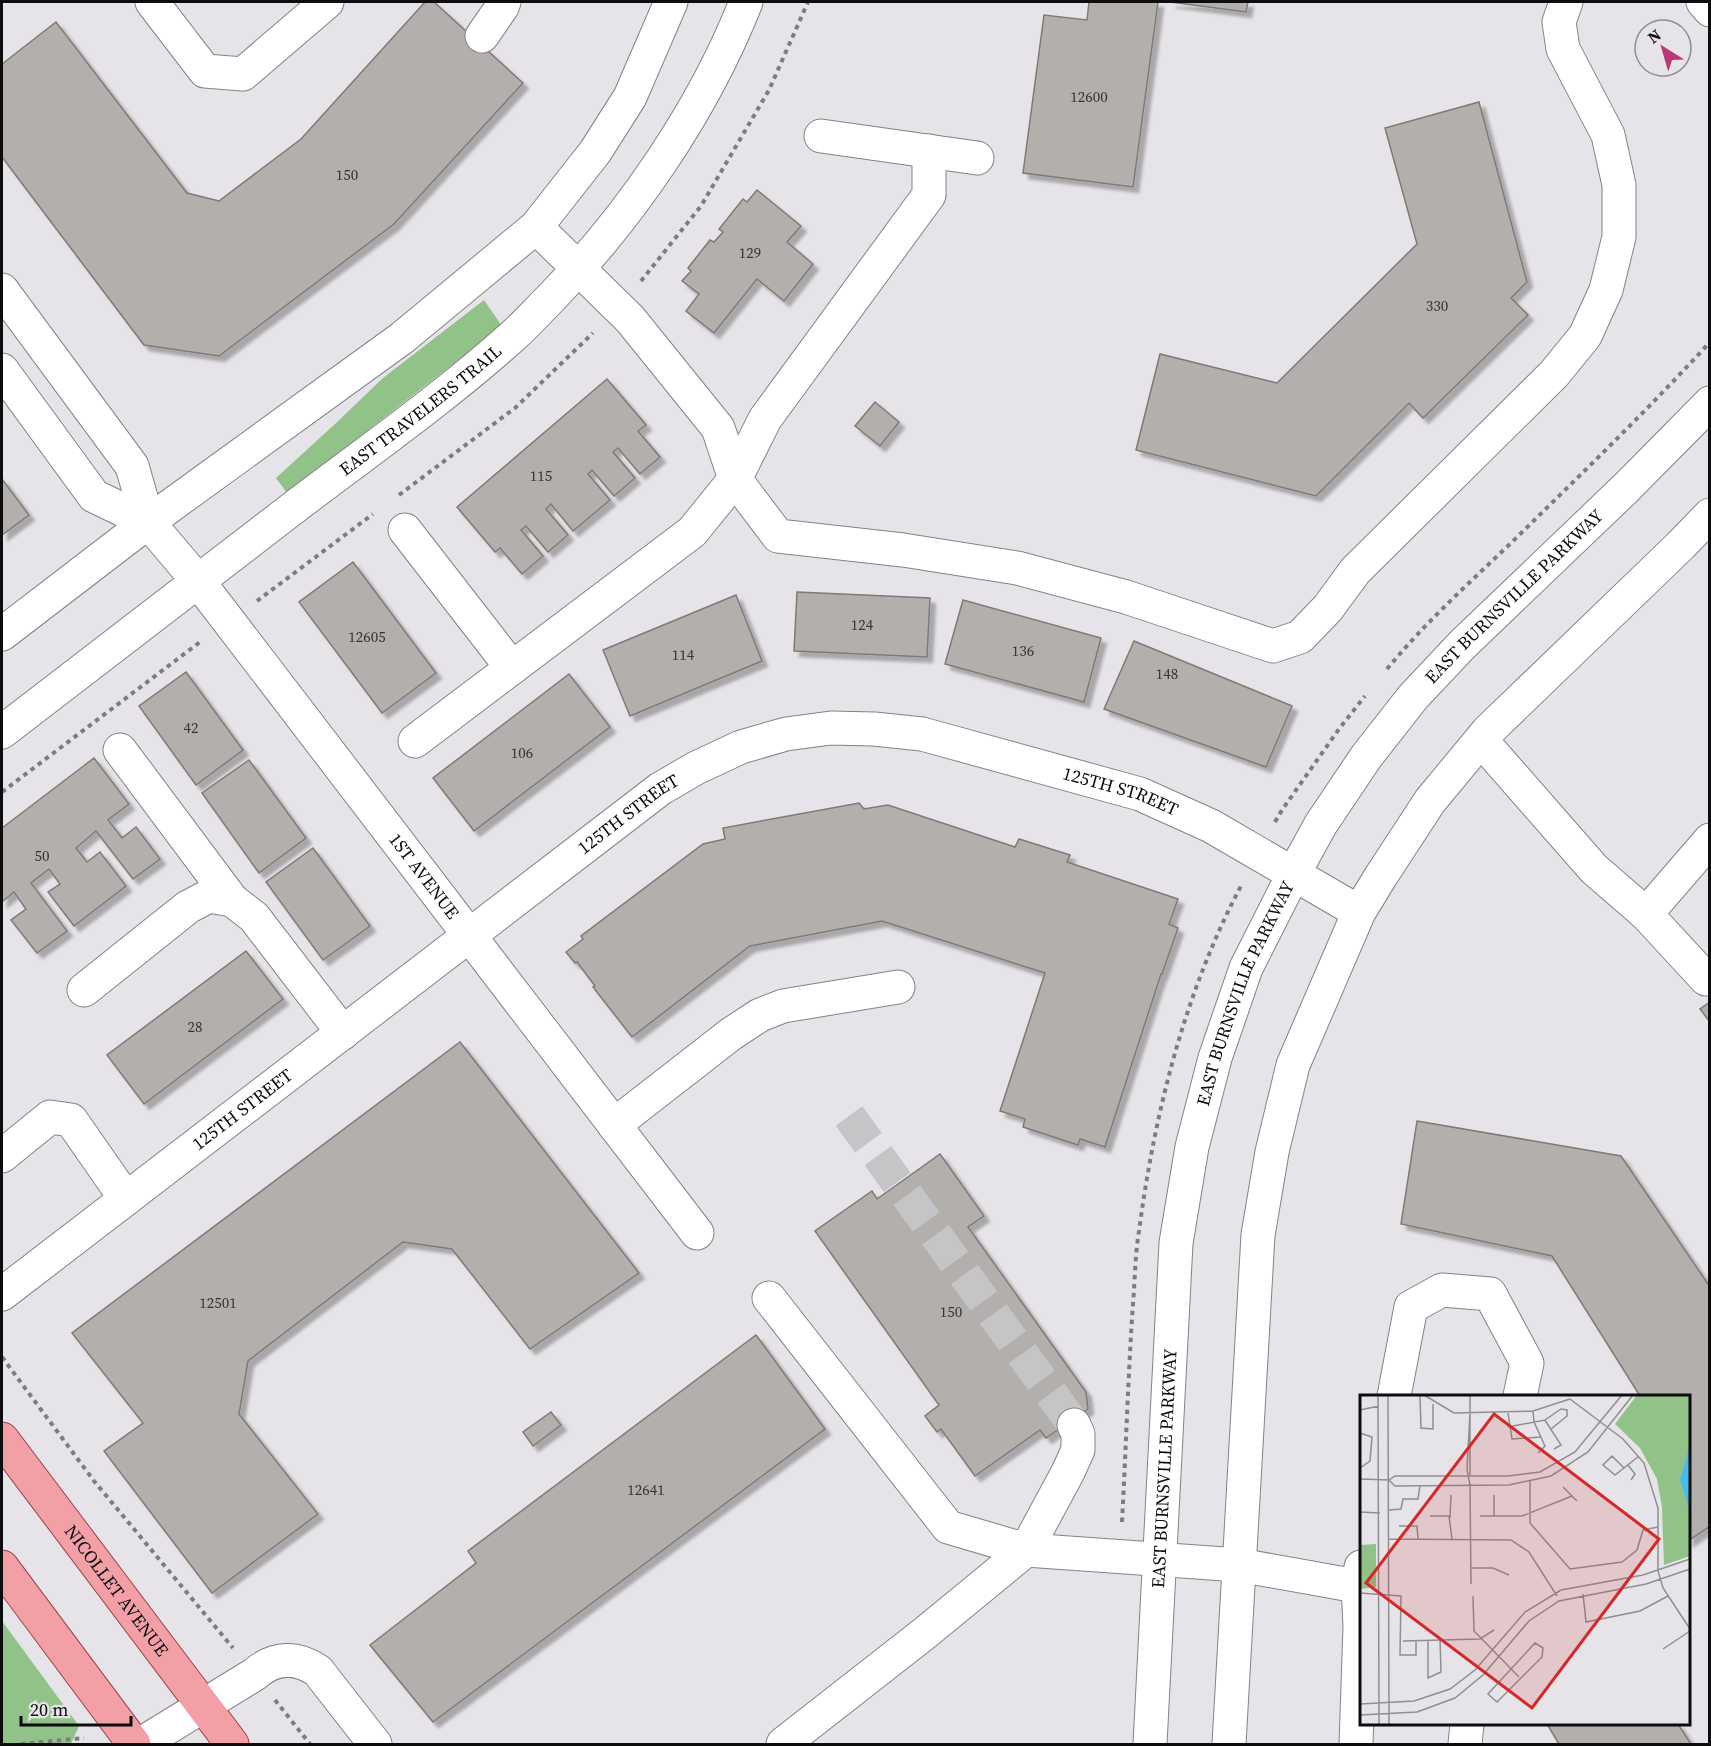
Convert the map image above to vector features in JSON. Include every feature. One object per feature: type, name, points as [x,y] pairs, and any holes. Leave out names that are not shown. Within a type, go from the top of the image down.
[{"type":"main road","name":"NICOLLET AVENUE","points":[[2,1439],[232,1744]]},
{"type":"main road","points":[[2,1567],[134,1744]]},
{"type":"street","points":[[160,4],[205,71],[243,74],[327,2]]},
{"type":"street","points":[[482,36],[504,2]]},
{"type":"street","points":[[2,634],[148,522],[402,338],[536,226],[595,152],[630,97],[671,2]]},
{"type":"street","name":"EAST TRAVELERS TRAIL","points":[[2,732],[198,580],[451,389],[515,334],[580,268],[625,213],[685,124],[734,31],[746,2]]},
{"type":"street","points":[[536,226],[630,319],[718,428],[735,478],[778,536],[903,550],[1017,567],[1126,597],[1274,646],[1300,637],[1328,608],[1355,572],[1554,374],[1585,336],[1606,290],[1619,237],[1619,185],[1608,135],[1563,49],[1559,22],[1566,2]]},
{"type":"street","points":[[1703,2],[1710,10]]},
{"type":"street","points":[[821,136],[977,158]]},
{"type":"street","points":[[415,741],[692,532],[735,478],[765,419],[929,195],[929,152]]},
{"type":"street","points":[[2,290],[132,466],[148,522]]},
{"type":"street","points":[[2,370],[94,496],[148,522]]},
{"type":"street","name":"EAST BURNSVILLE PARKWAY","points":[[1150,1744],[1176,1243],[1192,1147],[1215,1058],[1246,968],[1321,824],[1366,757],[1413,697],[1462,645],[1626,488],[1710,403]]},
{"type":"street","points":[[1229,1744],[1258,1235],[1264,1190],[1293,1065],[1359,912],[1430,801],[1488,731],[1710,515]]},
{"type":"street","name":"1ST AVENUE","points":[[148,522],[198,580],[698,1233]]},
{"type":"street","points":[[405,530],[512,668]]},
{"type":"street","name":"125TH STREET","points":[[2,1294],[660,789],[696,768],[741,747],[786,734],[831,728],[874,729],[922,734],[1140,794],[1211,826],[1359,912]]},
{"type":"street","points":[[1481,740],[1594,869],[1646,914],[1706,979]]},
{"type":"street","points":[[120,750],[232,900],[254,917],[343,1033]]},
{"type":"street","points":[[1646,914],[1710,840]]},
{"type":"street","points":[[84,990],[188,907],[209,896],[232,900]]},
{"type":"street","points":[[614,1125],[731,1034],[760,1015],[783,1006],[898,987]]},
{"type":"street","points":[[2,1156],[50,1117],[71,1120],[126,1199]]},
{"type":"street","points":[[1394,1395],[1412,1307],[1442,1290],[1490,1294],[1527,1364],[1520,1395]]},
{"type":"street","points":[[769,1298],[948,1527],[1026,1550],[1239,1565],[1360,1580],[1356,1744]]},
{"type":"street","points":[[783,1744],[925,1633],[1026,1550],[1078,1450],[1078,1434],[1074,1425]]},
{"type":"street","points":[[141,1744],[263,1667],[292,1660],[307,1663],[318,1671],[375,1744]]},
{"type":"street","points":[[1465,1744],[1467,1725]]},
{"type":"path","points":[[2,1358],[94,1481],[255,1674],[310,1744]]},
{"type":"path","points":[[21,1744],[84,1738]]},
{"type":"green space","points":[[484,300],[502,326],[287,493],[276,478],[383,378]]},
{"type":"green space","points":[[2,1621],[79,1726],[71,1744],[2,1744]]},
{"type":"building","points":[[425,2],[434,2],[523,83],[394,224],[219,356],[144,345],[2,157],[2,64],[56,22],[187,193],[219,201],[301,139]]},
{"type":"building","points":[[1089,2],[1158,2],[1133,187],[1023,173],[1044,15],[1087,20]]},
{"type":"building","points":[[1170,2],[1248,2],[1246,12]]},
{"type":"building","points":[[1479,102],[1527,282],[1511,298],[1528,315],[1423,418],[1409,403],[1316,496],[1136,450],[1160,354],[1277,383],[1417,244],[1385,128]]},
{"type":"building","points":[[757,190],[801,226],[787,242],[813,264],[784,301],[757,279],[714,333],[686,311],[699,294],[682,281],[691,271],[688,268],[710,240],[714,242],[723,232],[719,229],[743,199],[747,202]]},
{"type":"building","points":[[607,379],[646,425],[638,431],[660,457],[640,474],[618,448],[613,452],[635,478],[614,496],[592,470],[588,474],[610,500],[573,531],[551,504],[546,509],[568,535],[548,552],[526,526],[521,530],[543,556],[522,574],[500,548],[495,552],[457,507]]},
{"type":"building","points":[[875,402],[899,422],[880,446],[855,426]]},
{"type":"building","points":[[2,479],[29,515],[2,535]]},
{"type":"building","points":[[353,562],[436,673],[382,713],[299,602]]},
{"type":"building","points":[[797,592],[930,598],[927,657],[794,651]]},
{"type":"building","points":[[736,595],[762,661],[630,716],[603,650]]},
{"type":"building","points":[[963,600],[1101,638],[1084,702],[945,664]]},
{"type":"building","points":[[1134,641],[1292,706],[1266,767],[1104,709]]},
{"type":"building","points":[[186,672],[243,750],[196,785],[139,706]]},
{"type":"building","points":[[569,674],[610,727],[474,831],[433,778]]},
{"type":"building","points":[[94,758],[129,804],[108,820],[122,838],[136,827],[160,859],[133,879],[96,831],[76,848],[87,862],[100,852],[126,886],[74,926],[48,892],[60,884],[49,869],[31,883],[67,931],[37,953],[11,920],[26,909],[14,892],[2,902],[2,828]]},
{"type":"building","points":[[249,760],[306,838],[259,873],[202,793]]},
{"type":"building","points":[[859,803],[864,809],[888,805],[1015,847],[1019,839],[1070,855],[1067,862],[1178,899],[1169,924],[1178,928],[1105,1147],[1080,1139],[1078,1145],[1023,1127],[1025,1119],[1000,1111],[1045,973],[882,921],[750,946],[632,1037],[593,987],[595,986],[577,962],[575,963],[566,952],[583,939],[581,936],[703,844],[725,839],[723,828]]},
{"type":"building","points":[[313,848],[370,926],[323,960],[266,882]]},
{"type":"building","points":[[246,951],[283,999],[144,1104],[107,1055]]},
{"type":"building","points":[[1710,1002],[1710,1022],[1700,1009]]},
{"type":"building","points":[[460,1042],[639,1273],[530,1349],[452,1249],[403,1242],[248,1361],[239,1414],[318,1514],[212,1593],[104,1451],[143,1423],[72,1333]]},
{"type":"building","points":[[1417,1121],[1621,1156],[1710,1287],[1710,1526],[1690,1540],[1690,1395],[1639,1395],[1552,1256],[1401,1224]]},
{"type":"building","points":[[940,1154],[984,1216],[968,1227],[1086,1392],[1088,1409],[1046,1438],[1040,1430],[975,1476],[941,1429],[937,1432],[925,1416],[939,1405],[815,1231],[872,1191],[877,1199]]},
{"type":"building","points":[[756,1335],[825,1429],[433,1722],[370,1645],[476,1563],[468,1551]]},
{"type":"building","points":[[551,1412],[561,1425],[533,1446],[523,1432]]},
{"type":"building","points":[[1548,1725],[1679,1725],[1691,1744],[1559,1744]]},
{"type":"tunnel","points":[[849,1116],[1074,1425]]}]
